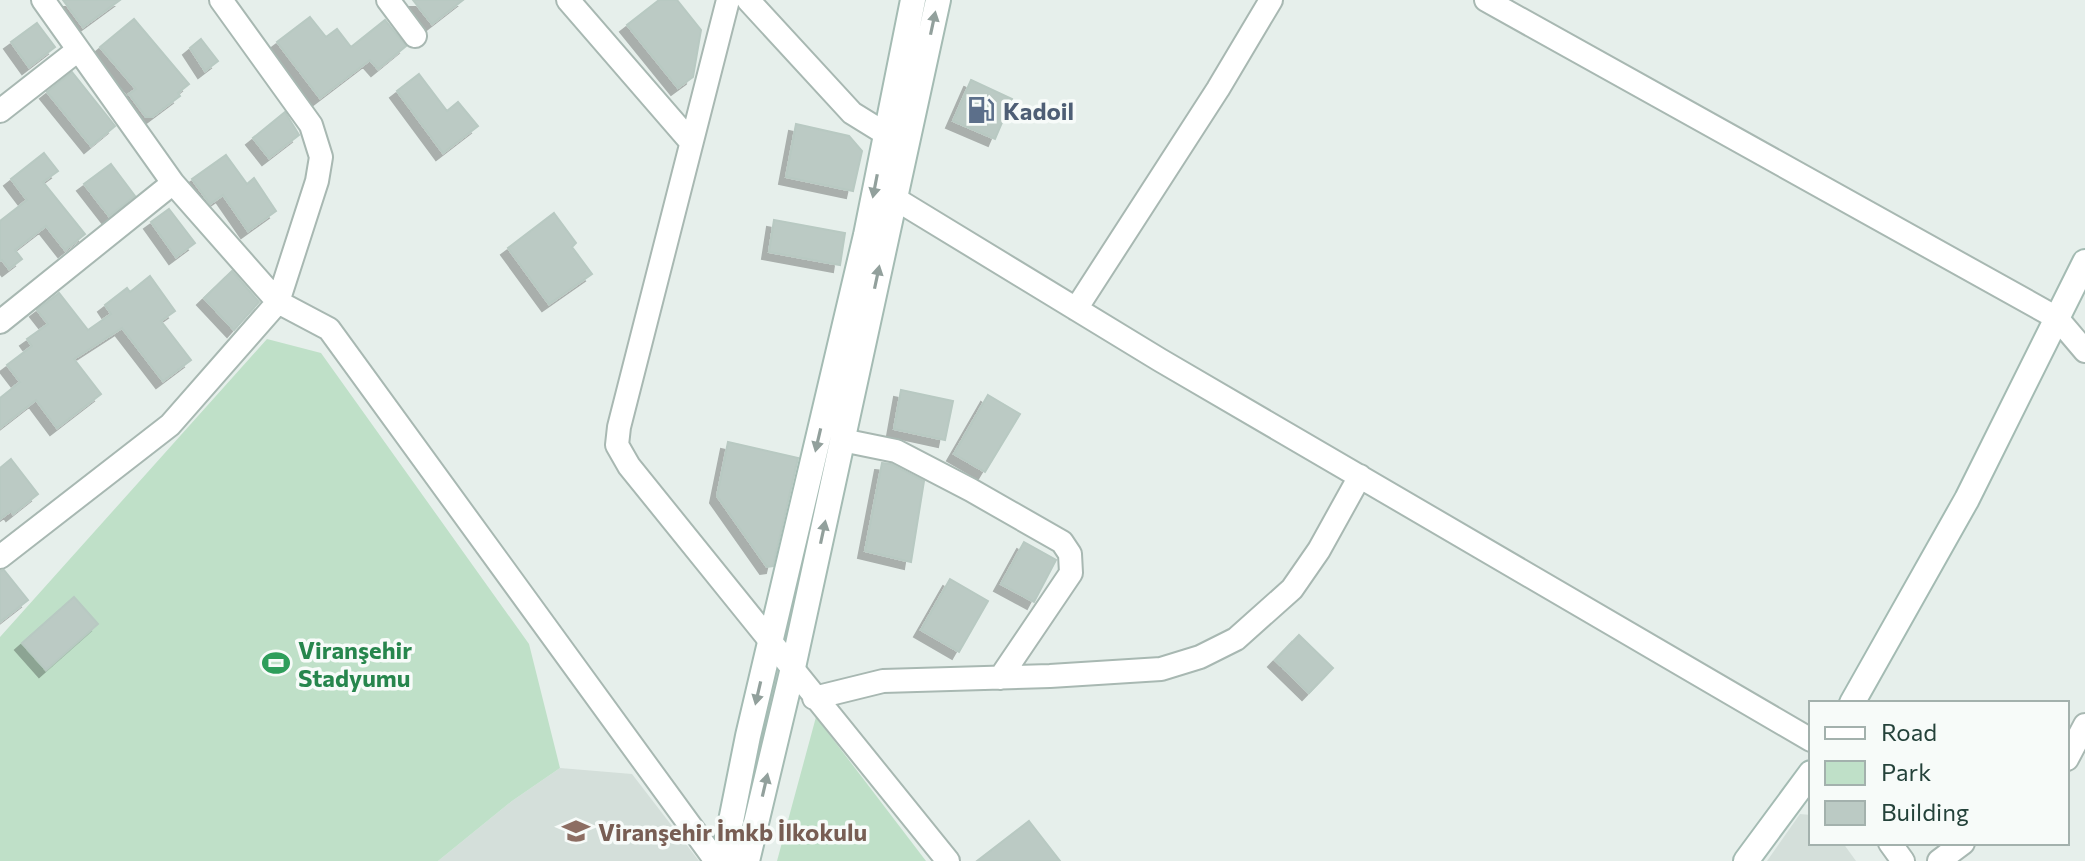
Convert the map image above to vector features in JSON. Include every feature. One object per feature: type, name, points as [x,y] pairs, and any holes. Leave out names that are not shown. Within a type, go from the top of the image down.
[{"type":"street","points":[[43,0],[173,183],[278,302],[329,329],[716,861]]},
{"type":"street","points":[[0,557],[170,425],[278,302],[317,181],[321,157],[311,125],[221,0]]},
{"type":"street","points":[[388,0],[415,36]]},
{"type":"street","points":[[568,0],[691,142]]},
{"type":"street","points":[[728,0],[619,427],[617,445],[629,466],[792,672],[948,861]]},
{"type":"street","points":[[748,0],[852,113],[886,134]]},
{"type":"street","points":[[723,861],[770,643],[866,235],[913,0]]},
{"type":"street","points":[[747,861],[792,672],[938,0]]},
{"type":"street","points":[[1076,309],[1218,89],[1271,0]]},
{"type":"street","points":[[1486,0],[2057,318],[2085,351]]},
{"type":"street","points":[[0,111],[78,50]]},
{"type":"street","points":[[0,322],[173,183]]},
{"type":"street","points":[[894,198],[1076,309],[1809,739]]},
{"type":"street","points":[[1853,701],[1967,499],[2085,262]]},
{"type":"street","points":[[842,440],[896,451],[1062,542],[1070,554],[1071,573],[1000,678]]},
{"type":"street","points":[[814,698],[883,681],[1161,669],[1200,657],[1236,639],[1292,589],[1319,550],[1360,476]]},
{"type":"street","points":[[2069,755],[2085,725]]},
{"type":"street","points":[[2069,764],[2085,752]]},
{"type":"street","points":[[1746,861],[1809,776]]},
{"type":"street","points":[[1939,861],[1960,845]]},
{"type":"shaded area","name":"Viranşehir İmkb İlkokulu","points":[[560,768],[632,774],[699,861],[438,861],[512,801]]},
{"type":"shaded area","points":[[1800,814],[1809,815],[1809,845],[1844,845],[1856,861],[1767,861]]},
{"type":"green space","points":[[267,339],[321,353],[529,644],[560,768],[512,801],[438,861],[0,861],[0,637]]},
{"type":"green space","points":[[816,717],[926,861],[777,861]]},
{"type":"building","points":[[63,0],[120,0],[83,27]]},
{"type":"building","points":[[413,0],[463,0],[432,24]]},
{"type":"building","points":[[659,0],[677,0],[701,30],[693,77],[678,88],[627,25]]},
{"type":"building","points":[[310,17],[326,37],[337,29],[351,47],[385,20],[406,46],[378,69],[370,60],[320,98],[277,42]]},
{"type":"building","points":[[134,19],[189,84],[178,93],[180,96],[152,117],[146,117],[129,94],[136,89],[100,47]]},
{"type":"building","points":[[37,23],[55,47],[29,67],[11,42]]},
{"type":"building","points":[[201,39],[218,61],[205,71],[190,48]]},
{"type":"building","points":[[72,72],[115,126],[91,146],[47,92]]},
{"type":"building","points":[[419,74],[447,111],[458,102],[478,126],[443,153],[397,91]]},
{"type":"building","points":[[971,80],[1012,99],[995,139],[953,121]]},
{"type":"building","points":[[285,112],[299,135],[269,158],[253,138]]},
{"type":"building","points":[[796,124],[849,136],[862,151],[853,191],[786,177]]},
{"type":"building","points":[[44,153],[58,171],[43,182],[85,234],[65,250],[46,226],[15,250],[22,259],[9,269],[0,261],[0,221],[27,200],[11,179]]},
{"type":"building","points":[[226,155],[247,184],[254,178],[276,211],[248,231],[223,195],[210,204],[192,179]]},
{"type":"building","points":[[111,164],[135,196],[109,216],[84,184]]},
{"type":"building","points":[[169,209],[195,243],[176,257],[151,222]]},
{"type":"building","points":[[554,213],[576,243],[572,247],[592,274],[549,304],[508,248]]},
{"type":"building","points":[[774,220],[845,233],[840,265],[769,252]]},
{"type":"building","points":[[232,271],[259,302],[234,330],[204,298]]},
{"type":"building","points":[[150,276],[175,311],[161,321],[191,360],[163,381],[122,328],[74,359],[101,394],[57,428],[36,400],[0,428],[0,398],[20,382],[7,365],[32,346],[27,339],[48,324],[37,310],[59,293],[88,330],[111,314],[105,305],[127,288],[130,292]]},
{"type":"building","points":[[901,390],[953,401],[945,440],[894,429]]},
{"type":"building","points":[[988,395],[1020,414],[985,472],[954,454]]},
{"type":"building","points":[[728,442],[798,458],[773,566],[767,567],[717,496]]},
{"type":"building","points":[[11,459],[38,494],[13,514],[11,511],[0,519],[0,468]]},
{"type":"building","points":[[882,463],[891,464],[924,481],[911,562],[865,551]]},
{"type":"building","points":[[1024,542],[1056,560],[1034,602],[1001,584]]},
{"type":"building","points":[[4,570],[28,600],[0,622],[0,571]]},
{"type":"building","points":[[950,579],[988,601],[959,652],[921,630]]},
{"type":"building","points":[[74,597],[98,624],[46,670],[22,643]]},
{"type":"building","points":[[1299,635],[1333,668],[1309,693],[1275,660]]},
{"type":"building","points":[[1029,821],[1060,861],[977,861]]},
{"type":"place","name":"Kadoil","points":[[981,110]]},
{"type":"place","name":"Viranşehir Stadyumu","points":[[276,663]]},
{"type":"place","name":"Viranşehir İmkb İlkokulu","points":[[576,831]]}]
